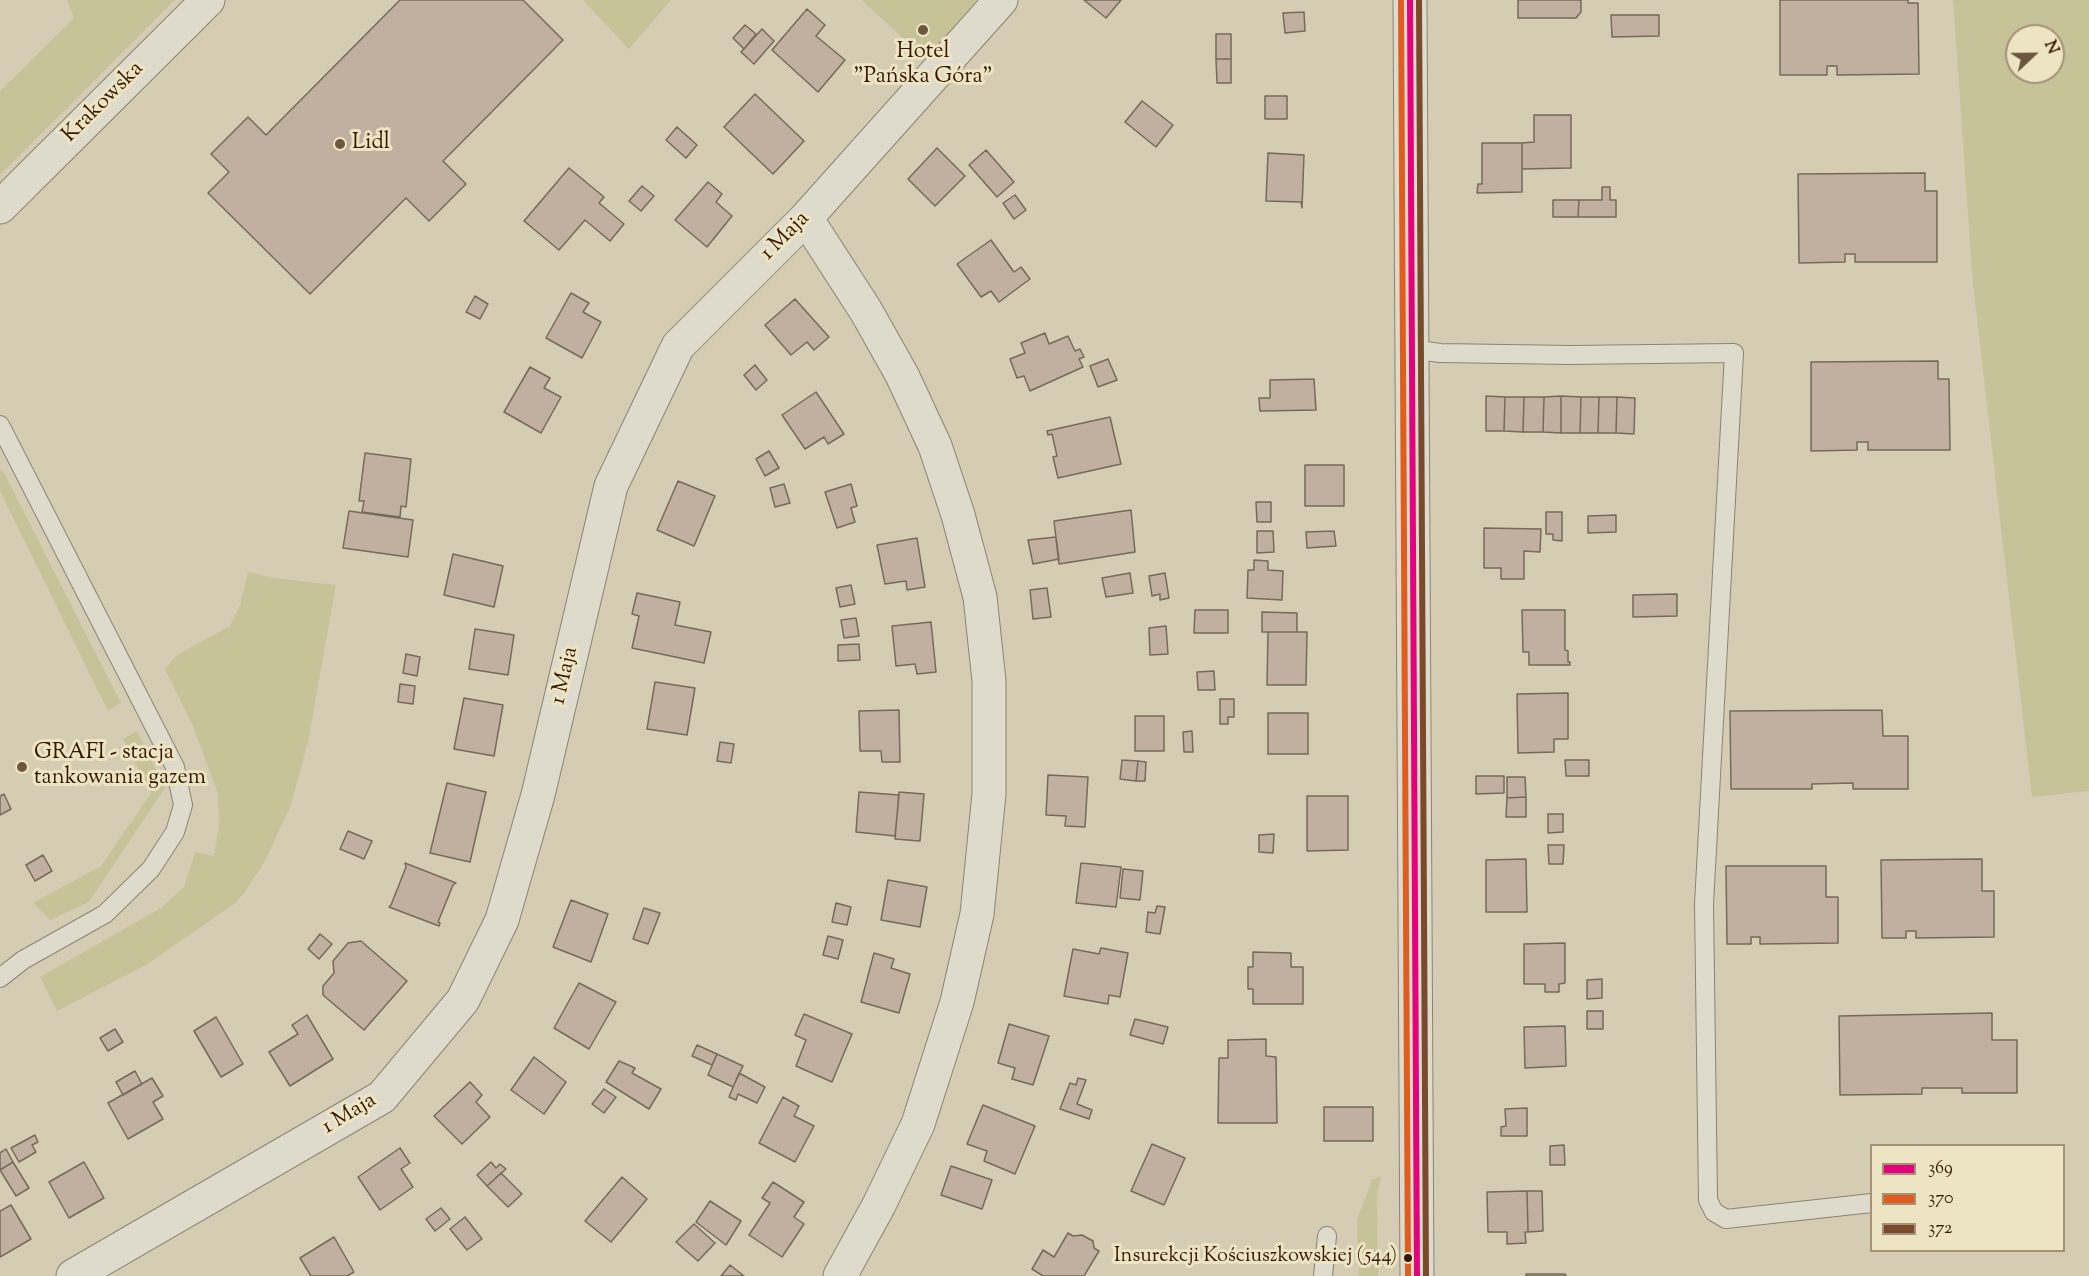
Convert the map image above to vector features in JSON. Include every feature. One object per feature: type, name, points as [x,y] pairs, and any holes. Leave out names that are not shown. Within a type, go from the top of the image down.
[{"type":"street","name":"Krakowska","points":[[0,207],[208,0]]},
{"type":"street","name":"1 Maja","points":[[73,1276],[382,1097],[463,1000],[502,920],[538,795],[610,486],[678,346],[806,218],[1001,0]]},
{"type":"street","points":[[1410,0],[1416,1276]]},
{"type":"street","points":[[806,218],[866,311],[902,375],[935,446],[958,515],[980,597],[989,681],[988,794],[977,914],[957,1002],[918,1124],[879,1205],[840,1276]]},
{"type":"lane","points":[[1412,349],[1440,353],[1570,355],[1734,353],[1704,904],[1708,1200],[1714,1212],[1726,1219],[1870,1203]]},
{"type":"lane","points":[[0,425],[175,767],[183,805],[175,832],[151,869],[105,914],[23,960],[0,978]]},
{"type":"lane","points":[[1323,1276],[1327,1236]]},
{"type":"shaded area","points":[[67,0],[175,0],[0,175],[0,91],[74,18]]},
{"type":"shaded area","points":[[583,0],[671,0],[629,49]]},
{"type":"shaded area","name":"Hotel \"Pańska Góra\"","points":[[862,0],[977,0],[926,60]]},
{"type":"shaded area","points":[[1953,0],[2089,0],[2089,791],[2032,797],[1973,284]]},
{"type":"shaded area","points":[[0,470],[3,471],[121,703],[108,711],[0,491]]},
{"type":"shaded area","points":[[248,572],[274,578],[336,585],[308,742],[291,805],[265,861],[245,892],[234,904],[146,965],[57,1011],[40,977],[161,908],[184,887],[195,852],[214,856],[219,825],[218,794],[193,726],[165,669],[177,655],[230,626],[240,605]]},
{"type":"shaded area","points":[[137,731],[165,788],[89,902],[50,920],[33,903],[101,866],[151,793],[123,739]]},
{"type":"shaded area","points":[[1381,1176],[1377,1193],[1378,1276],[1359,1276],[1357,1220],[1372,1180]]},
{"type":"building","name":"Lidl","points":[[400,0],[523,0],[563,40],[443,161],[466,184],[429,221],[406,198],[310,294],[208,193],[229,172],[211,154],[248,117],[266,135]]},
{"type":"building","points":[[1084,0],[1121,0],[1106,18]]},
{"type":"building","points":[[1518,0],[1581,0],[1581,12],[1576,18],[1518,18]]},
{"type":"building","points":[[1780,0],[1908,0],[1908,3],[1918,3],[1919,74],[1837,75],[1837,66],[1827,66],[1827,75],[1780,75]]},
{"type":"building","points":[[807,9],[825,25],[816,36],[845,60],[818,92],[772,50]]},
{"type":"building","points":[[1304,12],[1305,31],[1285,33],[1283,13]]},
{"type":"building","points":[[1611,15],[1659,15],[1659,36],[1612,37]]},
{"type":"building","points":[[745,25],[756,34],[744,49],[733,38]]},
{"type":"building","points":[[762,29],[774,41],[754,64],[741,52]]},
{"type":"building","points":[[1216,34],[1231,34],[1231,59],[1216,59]]},
{"type":"building","points":[[1216,59],[1231,59],[1231,83],[1217,83]]},
{"type":"building","points":[[755,94],[804,141],[773,174],[724,127]]},
{"type":"building","points":[[1265,96],[1287,96],[1287,119],[1265,119]]},
{"type":"building","points":[[1142,101],[1173,125],[1156,147],[1125,122]]},
{"type":"building","points":[[1534,115],[1571,115],[1571,168],[1522,169],[1522,143],[1534,142]]},
{"type":"building","points":[[677,127],[697,145],[686,158],[666,140]]},
{"type":"building","points":[[1482,143],[1522,143],[1522,192],[1477,193],[1478,184],[1482,184]]},
{"type":"building","points":[[937,148],[965,176],[935,206],[908,179]]},
{"type":"building","points":[[986,150],[1014,182],[997,197],[969,165]]},
{"type":"building","points":[[1268,153],[1304,155],[1302,208],[1301,202],[1266,201]]},
{"type":"building","points":[[569,168],[604,197],[599,203],[624,224],[610,241],[585,220],[559,250],[524,221]]},
{"type":"building","points":[[1925,173],[1925,191],[1937,191],[1937,262],[1855,262],[1855,254],[1845,254],[1845,262],[1799,263],[1798,174]]},
{"type":"building","points":[[708,182],[722,194],[716,202],[732,216],[707,247],[675,220]]},
{"type":"building","points":[[642,186],[654,196],[641,211],[629,201]]},
{"type":"building","points":[[1602,187],[1610,187],[1610,200],[1616,200],[1616,217],[1578,217],[1579,200],[1602,200]]},
{"type":"building","points":[[1015,195],[1026,210],[1014,219],[1003,203]]},
{"type":"building","points":[[1553,200],[1579,200],[1578,217],[1553,217]]},
{"type":"building","points":[[991,240],[1014,272],[1021,267],[1030,279],[999,302],[991,291],[981,297],[957,264]]},
{"type":"building","points":[[571,293],[589,303],[583,312],[601,322],[582,358],[546,338]]},
{"type":"building","points":[[475,296],[488,304],[480,319],[466,312]]},
{"type":"building","points":[[795,299],[829,337],[814,350],[807,342],[791,355],[765,325]]},
{"type":"building","points":[[1045,333],[1049,344],[1068,336],[1075,351],[1080,349],[1084,357],[1079,359],[1083,367],[1030,391],[1024,376],[1017,378],[1010,359],[1025,353],[1021,343]]},
{"type":"building","points":[[1108,359],[1117,380],[1098,387],[1090,366]]},
{"type":"building","points":[[1938,361],[1938,379],[1949,379],[1950,450],[1868,450],[1868,442],[1857,442],[1857,450],[1811,451],[1811,362]]},
{"type":"building","points":[[755,365],[767,380],[756,390],[744,375]]},
{"type":"building","points":[[530,367],[550,378],[544,388],[561,397],[541,433],[504,412]]},
{"type":"building","points":[[1314,379],[1316,410],[1260,411],[1259,398],[1270,398],[1270,380]]},
{"type":"building","points":[[816,392],[844,434],[828,444],[824,437],[805,449],[782,415]]},
{"type":"building","points":[[1486,396],[1505,397],[1504,431],[1486,431]]},
{"type":"building","points":[[1561,396],[1561,433],[1543,432],[1544,397]]},
{"type":"building","points":[[1561,396],[1581,397],[1580,433],[1561,433]]},
{"type":"building","points":[[1505,397],[1524,397],[1523,432],[1504,431]]},
{"type":"building","points":[[1524,397],[1544,397],[1543,432],[1523,432]]},
{"type":"building","points":[[1581,397],[1599,397],[1598,433],[1580,433]]},
{"type":"building","points":[[1599,397],[1617,397],[1616,433],[1598,433]]},
{"type":"building","points":[[1617,397],[1635,398],[1634,434],[1616,433]]},
{"type":"building","points":[[1110,417],[1121,464],[1058,478],[1053,457],[1057,456],[1052,434],[1048,435],[1047,431]]},
{"type":"building","points":[[769,451],[779,468],[765,476],[756,459]]},
{"type":"building","points":[[365,453],[411,459],[406,507],[401,506],[400,517],[362,512],[364,501],[359,501]]},
{"type":"building","points":[[1305,465],[1344,465],[1344,506],[1305,506]]},
{"type":"building","points":[[678,481],[715,496],[694,546],[657,530]]},
{"type":"building","points":[[784,484],[790,503],[775,507],[770,488]]},
{"type":"building","points":[[851,484],[857,506],[851,508],[855,522],[837,528],[825,492]]},
{"type":"building","points":[[1256,502],[1271,502],[1271,522],[1257,522]]},
{"type":"building","points":[[1131,510],[1135,552],[1059,564],[1054,521]]},
{"type":"building","points":[[349,511],[413,520],[408,557],[343,548]]},
{"type":"building","points":[[1546,512],[1562,512],[1562,541],[1553,540],[1553,534],[1546,534]]},
{"type":"building","points":[[1616,515],[1616,532],[1588,533],[1588,516]]},
{"type":"building","points":[[1484,528],[1541,529],[1540,552],[1524,551],[1524,579],[1501,579],[1501,568],[1484,568]]},
{"type":"building","points":[[1257,531],[1273,531],[1274,552],[1257,553]]},
{"type":"building","points":[[1334,531],[1336,546],[1307,548],[1306,532]]},
{"type":"building","points":[[1056,537],[1059,559],[1033,564],[1028,540]]},
{"type":"building","points":[[917,538],[925,587],[907,590],[906,581],[885,584],[877,545]]},
{"type":"building","points":[[453,554],[503,566],[494,607],[444,595]]},
{"type":"building","points":[[1254,560],[1268,561],[1268,570],[1283,571],[1282,600],[1247,598],[1248,570],[1254,570]]},
{"type":"building","points":[[1130,573],[1133,593],[1106,597],[1102,578]]},
{"type":"building","points":[[1165,573],[1169,598],[1160,600],[1160,594],[1152,596],[1149,576]]},
{"type":"building","points":[[851,585],[855,604],[840,607],[836,588]]},
{"type":"building","points":[[1047,588],[1051,617],[1033,619],[1030,590]]},
{"type":"building","points":[[637,593],[680,602],[675,625],[711,632],[704,663],[632,648],[639,616],[632,614]]},
{"type":"building","points":[[1677,594],[1677,616],[1633,617],[1633,595]]},
{"type":"building","points":[[1195,610],[1228,610],[1228,633],[1194,633]]},
{"type":"building","points":[[1522,610],[1565,610],[1565,650],[1568,651],[1570,665],[1529,665],[1529,652],[1523,652]]},
{"type":"building","points":[[1262,612],[1297,613],[1297,632],[1262,632]]},
{"type":"building","points":[[856,618],[859,636],[844,638],[841,620]]},
{"type":"building","points":[[931,622],[936,672],[917,674],[915,664],[896,666],[892,626]]},
{"type":"building","points":[[1166,626],[1168,654],[1150,655],[1149,628]]},
{"type":"building","points":[[475,629],[514,635],[508,675],[469,669]]},
{"type":"building","points":[[1268,632],[1307,632],[1306,685],[1267,685]]},
{"type":"building","points":[[859,644],[860,660],[838,661],[838,645]]},
{"type":"building","points":[[406,654],[420,657],[417,676],[403,673]]},
{"type":"building","points":[[1214,671],[1215,690],[1198,690],[1197,672]]},
{"type":"building","points":[[655,682],[695,688],[687,735],[647,729]]},
{"type":"building","points":[[400,684],[415,686],[413,704],[398,702]]},
{"type":"building","points":[[1568,693],[1568,739],[1554,739],[1554,752],[1518,753],[1517,694]]},
{"type":"building","points":[[464,698],[503,705],[494,756],[454,749]]},
{"type":"building","points":[[1220,699],[1234,699],[1234,717],[1228,717],[1228,724],[1220,724]]},
{"type":"building","points":[[899,710],[900,762],[882,762],[881,751],[860,751],[859,711]]},
{"type":"building","points":[[1882,710],[1883,736],[1908,736],[1908,789],[1853,789],[1853,783],[1812,784],[1812,789],[1731,789],[1730,711]]},
{"type":"building","points":[[1268,713],[1308,713],[1308,754],[1268,754]]},
{"type":"building","points":[[1135,716],[1164,716],[1164,751],[1135,751]]},
{"type":"building","points":[[1192,731],[1193,752],[1184,752],[1183,732]]},
{"type":"building","points":[[720,742],[734,744],[731,763],[717,761]]},
{"type":"building","points":[[1122,760],[1138,761],[1136,781],[1120,779]]},
{"type":"building","points":[[1565,760],[1589,760],[1589,776],[1566,776]]},
{"type":"building","points":[[1138,761],[1146,762],[1145,781],[1136,781]]},
{"type":"building","points":[[1048,775],[1088,777],[1085,827],[1065,826],[1066,816],[1046,815]]},
{"type":"building","points":[[1476,776],[1504,776],[1504,793],[1476,794]]},
{"type":"building","points":[[1507,777],[1525,777],[1526,797],[1507,798]]},
{"type":"building","points":[[447,783],[486,792],[470,862],[430,853]]},
{"type":"building","points":[[859,792],[899,795],[895,836],[856,832]]},
{"type":"building","points":[[899,792],[924,794],[920,841],[895,839]]},
{"type":"building","points":[[4,794],[11,809],[0,815],[0,796]]},
{"type":"building","points":[[1307,796],[1348,796],[1348,850],[1307,851]]},
{"type":"building","points":[[1526,797],[1526,817],[1506,817],[1507,798]]},
{"type":"building","points":[[1548,814],[1563,814],[1563,832],[1548,833]]},
{"type":"building","points":[[348,831],[372,841],[364,859],[340,849]]},
{"type":"building","points":[[1274,834],[1273,853],[1259,852],[1259,835]]},
{"type":"building","points":[[1548,845],[1564,845],[1563,864],[1549,864]]},
{"type":"building","points":[[43,855],[52,871],[35,881],[26,865]]},
{"type":"building","points":[[1526,859],[1527,912],[1486,912],[1486,860]]},
{"type":"building","points":[[1982,859],[1982,891],[1994,891],[1994,937],[1916,938],[1916,931],[1906,931],[1906,938],[1882,938],[1881,860]]},
{"type":"building","points":[[405,863],[456,883],[453,885],[438,922],[439,926],[389,907],[406,867]]},
{"type":"building","points":[[1081,863],[1121,867],[1116,907],[1076,903]]},
{"type":"building","points":[[1726,866],[1826,866],[1826,897],[1838,897],[1838,943],[1760,944],[1760,937],[1751,937],[1751,944],[1727,944]]},
{"type":"building","points":[[1123,869],[1143,871],[1140,900],[1120,898]]},
{"type":"building","points":[[888,880],[927,887],[920,927],[881,920]]},
{"type":"building","points":[[571,900],[608,914],[591,962],[553,947]]},
{"type":"building","points":[[836,903],[851,907],[847,925],[832,922]]},
{"type":"building","points":[[1157,906],[1165,907],[1160,934],[1146,932],[1148,912],[1155,913]]},
{"type":"building","points":[[644,908],[660,913],[648,944],[633,939]]},
{"type":"building","points":[[320,934],[332,944],[319,959],[308,949]]},
{"type":"building","points":[[828,936],[843,940],[838,959],[823,955]]},
{"type":"building","points":[[361,941],[407,981],[364,1030],[323,995],[323,986],[334,973],[333,961],[348,943]]},
{"type":"building","points":[[1565,943],[1565,983],[1559,984],[1559,992],[1545,992],[1545,984],[1524,984],[1524,944]]},
{"type":"building","points":[[1101,948],[1128,953],[1120,997],[1109,995],[1108,1004],[1064,996],[1073,949],[1099,954]]},
{"type":"building","points":[[1253,952],[1291,953],[1291,967],[1303,967],[1303,1004],[1253,1004],[1253,989],[1248,989],[1248,967],[1253,967]]},
{"type":"building","points":[[874,953],[894,959],[891,968],[910,974],[899,1013],[861,1002]]},
{"type":"building","points":[[1602,979],[1602,998],[1587,999],[1587,980]]},
{"type":"building","points":[[579,983],[616,1002],[589,1049],[554,1028]]},
{"type":"building","points":[[1587,1011],[1603,1011],[1603,1029],[1587,1029]]},
{"type":"building","points":[[1992,1013],[1992,1040],[2017,1040],[2017,1093],[1962,1093],[1962,1088],[1922,1088],[1922,1094],[1840,1095],[1839,1016]]},
{"type":"building","points":[[804,1014],[852,1034],[832,1082],[796,1066],[806,1040],[795,1035]]},
{"type":"building","points":[[307,1015],[333,1059],[290,1086],[269,1052],[298,1034],[292,1025]]},
{"type":"building","points":[[216,1017],[243,1064],[221,1077],[194,1031]]},
{"type":"building","points":[[1135,1019],[1168,1027],[1163,1044],[1130,1035]]},
{"type":"building","points":[[1009,1024],[1049,1036],[1033,1085],[1012,1079],[1015,1068],[998,1063]]},
{"type":"building","points":[[1565,1026],[1566,1066],[1525,1068],[1524,1027]]},
{"type":"building","points":[[115,1029],[123,1042],[108,1051],[100,1038]]},
{"type":"building","points":[[1266,1039],[1266,1056],[1276,1057],[1277,1123],[1218,1123],[1219,1058],[1228,1058],[1228,1040]]},
{"type":"building","points":[[697,1045],[717,1054],[712,1065],[692,1056]]},
{"type":"building","points":[[717,1054],[743,1066],[733,1087],[708,1075]]},
{"type":"building","points":[[534,1057],[566,1082],[544,1114],[511,1090]]},
{"type":"building","points":[[619,1061],[635,1068],[632,1073],[661,1089],[649,1109],[606,1082]]},
{"type":"building","points":[[135,1071],[142,1084],[123,1095],[116,1082]]},
{"type":"building","points":[[739,1073],[765,1087],[757,1103],[738,1094],[736,1100],[729,1097]]},
{"type":"building","points":[[152,1078],[163,1096],[153,1102],[163,1119],[128,1139],[108,1103]]},
{"type":"building","points":[[1078,1078],[1086,1080],[1077,1104],[1092,1110],[1089,1119],[1060,1109],[1070,1083],[1076,1085]]},
{"type":"building","points":[[470,1082],[482,1095],[476,1102],[490,1117],[462,1144],[434,1116]]},
{"type":"building","points":[[604,1089],[616,1097],[604,1113],[592,1104]]},
{"type":"building","points":[[783,1097],[799,1106],[794,1116],[814,1126],[795,1162],[759,1143]]},
{"type":"building","points":[[983,1105],[1035,1126],[1015,1174],[984,1161],[987,1151],[967,1144]]},
{"type":"building","points":[[1324,1107],[1373,1107],[1373,1141],[1324,1141]]},
{"type":"building","points":[[1527,1108],[1527,1136],[1501,1136],[1501,1127],[1506,1126],[1505,1109]]},
{"type":"building","points":[[35,1135],[38,1142],[32,1145],[36,1152],[19,1162],[11,1148]]},
{"type":"building","points":[[1152,1144],[1185,1158],[1164,1205],[1131,1191]]},
{"type":"building","points":[[1564,1145],[1565,1165],[1550,1165],[1550,1146]]},
{"type":"building","points":[[400,1148],[410,1163],[401,1169],[413,1187],[380,1210],[358,1177]]},
{"type":"building","points":[[6,1149],[13,1162],[0,1170],[0,1153]]},
{"type":"building","points":[[13,1162],[29,1188],[16,1196],[0,1170]]},
{"type":"building","points":[[84,1162],[104,1198],[69,1218],[49,1182]]},
{"type":"building","points":[[491,1162],[496,1168],[500,1164],[506,1169],[487,1186],[477,1175]]},
{"type":"building","points":[[951,1166],[992,1180],[982,1209],[941,1195]]},
{"type":"building","points":[[501,1173],[522,1194],[508,1207],[487,1186]]},
{"type":"building","points":[[622,1177],[647,1199],[611,1242],[585,1221]]},
{"type":"building","points":[[773,1182],[804,1202],[794,1217],[804,1224],[782,1257],[749,1235],[770,1203],[762,1198]]},
{"type":"building","points":[[1527,1191],[1526,1243],[1507,1244],[1507,1232],[1488,1232],[1487,1192]]},
{"type":"building","points":[[1527,1191],[1542,1191],[1543,1231],[1528,1232]]},
{"type":"building","points":[[710,1201],[741,1221],[726,1245],[696,1222]]},
{"type":"building","points":[[11,1205],[31,1239],[0,1257],[0,1211]]},
{"type":"building","points":[[441,1208],[450,1219],[435,1231],[426,1219]]},
{"type":"building","points":[[465,1217],[482,1239],[467,1250],[450,1229]]},
{"type":"building","points":[[694,1224],[715,1243],[698,1261],[676,1242]]},
{"type":"building","points":[[1068,1233],[1073,1236],[1082,1235],[1093,1241],[1094,1248],[1099,1251],[1084,1276],[1043,1276],[1032,1269],[1043,1250],[1054,1257]]},
{"type":"building","points":[[334,1237],[354,1272],[347,1276],[311,1276],[300,1258]]},
{"type":"building","points":[[730,1265],[744,1276],[721,1276]]},
{"type":"building","points":[[1526,1274],[1565,1274],[1566,1276],[1526,1276]]},
{"type":"transit line","name":"370","points":[[1401,0],[1408,1276]]},
{"type":"transit line","name":"369","points":[[1410,0],[1417,1276]]},
{"type":"transit line","name":"372","points":[[1419,0],[1426,1276]]},
{"type":"place","name":"Hotel \"Pańska Góra\"","points":[[923,30]]},
{"type":"place","name":"Lidl","points":[[340,144]]},
{"type":"place","name":"GRAFI - stacja tankowania gazem","points":[[22,767]]},
{"type":"place","name":"Insurekcji Kościuszkowskiej (544)","points":[[1408,1258]]}]
